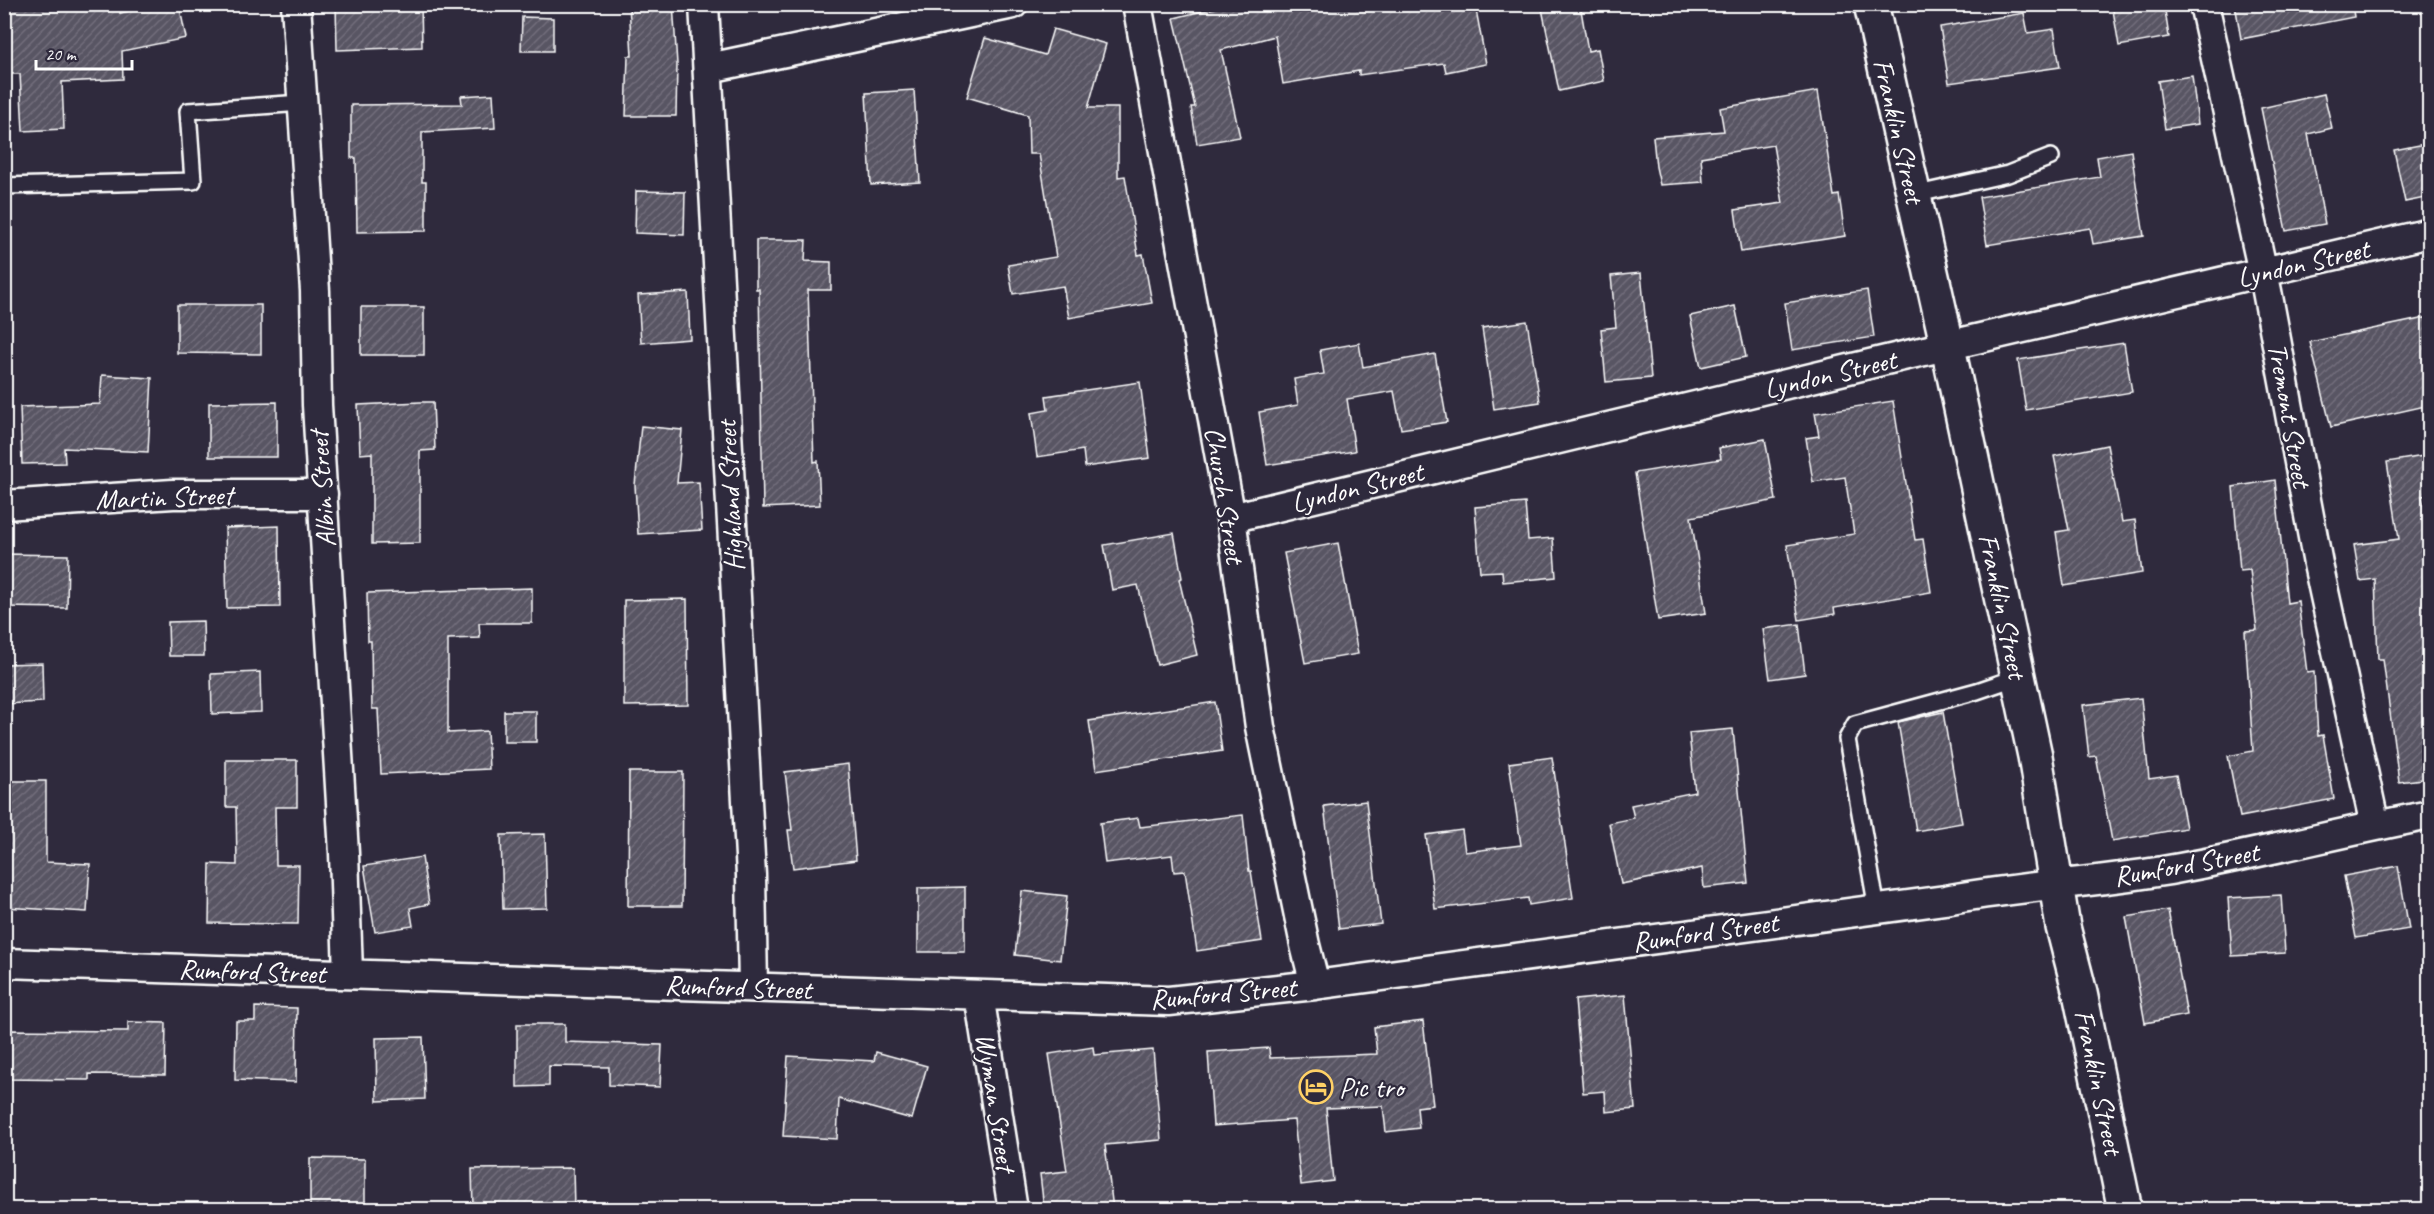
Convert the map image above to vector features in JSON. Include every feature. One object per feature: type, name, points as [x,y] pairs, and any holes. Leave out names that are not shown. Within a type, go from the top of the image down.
[{"type":"street","name":"Albin Street","points":[[296,4],[315,291],[317,405],[344,841],[348,974]]},
{"type":"street","name":"Highland Street","points":[[704,4],[751,876],[753,987]]},
{"type":"street","points":[[709,69],[1013,4]]},
{"type":"street","name":"Church Street","points":[[1137,4],[1231,518],[1260,727],[1305,945],[1316,985]]},
{"type":"street","name":"Franklin Street","points":[[1871,4],[2035,756],[2063,927],[2080,993],[2125,1209]]},
{"type":"street","name":"Tremont Street","points":[[2205,4],[2263,272],[2318,564],[2375,826]]},
{"type":"street","name":"Lyndon Street","points":[[1231,518],[1947,345],[2430,233]]},
{"type":"street","name":"Martin Street","points":[[4,505],[173,494],[323,494]]},
{"type":"street","name":"Rumford Street","points":[[4,963],[1168,1001],[1316,985],[1877,909],[1983,892],[2057,886],[2179,869],[2430,815]]},
{"type":"street","name":"Wyman Street","points":[[979,995],[1013,1209]]},
{"type":"lane","points":[[4,186],[193,181],[188,111],[302,103]]},
{"type":"lane","points":[[1913,195],[2008,174],[2051,157]]},
{"type":"lane","points":[[1877,909],[1847,739],[1855,724],[1977,691],[2018,677]]},
{"type":"building","points":[[4,4],[120,4],[120,13],[162,4],[179,4],[186,38],[122,51],[123,79],[62,82],[64,129],[23,131],[20,74],[4,74]]},
{"type":"building","points":[[336,4],[421,4],[422,47],[337,50]]},
{"type":"building","points":[[629,4],[673,4],[677,64],[676,116],[626,116],[628,56],[632,56]]},
{"type":"building","points":[[1231,4],[1475,4],[1486,64],[1446,72],[1444,63],[1359,75],[1359,71],[1283,84],[1275,36],[1221,50],[1240,137],[1197,144],[1191,107],[1195,107],[1174,18]]},
{"type":"building","points":[[1541,4],[1580,4],[1588,51],[1598,49],[1604,81],[1559,91]]},
{"type":"building","points":[[2112,4],[2164,4],[2169,37],[2119,46]]},
{"type":"building","points":[[2235,4],[2352,4],[2354,17],[2241,39]]},
{"type":"building","points":[[2024,13],[2028,33],[2054,29],[2060,67],[1949,83],[1940,27]]},
{"type":"building","points":[[522,17],[553,18],[553,51],[521,51]]},
{"type":"building","points":[[1053,29],[1106,44],[1088,108],[1118,108],[1118,177],[1125,176],[1138,255],[1143,254],[1152,303],[1069,318],[1063,286],[1013,294],[1008,265],[1056,257],[1039,154],[1029,154],[1028,115],[967,97],[985,38],[1045,55]]},
{"type":"building","points":[[2192,76],[2198,124],[2165,129],[2158,81]]},
{"type":"building","points":[[914,90],[920,182],[871,185],[866,93]]},
{"type":"building","points":[[1818,91],[1834,196],[1839,195],[1845,236],[1741,252],[1735,210],[1783,203],[1773,145],[1701,157],[1703,182],[1660,185],[1653,137],[1724,131],[1720,108]]},
{"type":"building","points":[[493,94],[495,128],[422,132],[422,182],[426,182],[426,231],[357,232],[356,158],[351,158],[351,105],[462,104],[461,96]]},
{"type":"building","points":[[2324,94],[2332,128],[2308,134],[2325,224],[2286,231],[2261,108]]},
{"type":"building","points":[[2430,143],[2430,197],[2405,202],[2394,150]]},
{"type":"building","points":[[2131,151],[2144,236],[2093,244],[2090,228],[1987,245],[1979,197],[2100,177],[2097,157]]},
{"type":"building","points":[[636,191],[685,192],[684,235],[635,233]]},
{"type":"building","points":[[756,240],[806,240],[805,261],[831,262],[831,290],[808,290],[814,462],[818,461],[820,505],[763,508]]},
{"type":"building","points":[[1641,273],[1651,378],[1606,382],[1601,329],[1616,327],[1611,276]]},
{"type":"building","points":[[1867,290],[1874,337],[1792,350],[1785,303]]},
{"type":"building","points":[[688,292],[690,339],[641,343],[638,295]]},
{"type":"building","points":[[177,305],[261,305],[261,354],[177,353]]},
{"type":"building","points":[[1735,306],[1746,357],[1701,367],[1690,316]]},
{"type":"building","points":[[361,307],[424,307],[424,355],[361,355]]},
{"type":"building","points":[[2430,317],[2430,405],[2331,427],[2310,342]]},
{"type":"building","points":[[1527,321],[1540,402],[1494,409],[1482,328]]},
{"type":"building","points":[[1359,343],[1363,367],[1435,354],[1447,422],[1401,429],[1394,391],[1347,399],[1355,451],[1267,465],[1259,412],[1298,405],[1294,379],[1324,374],[1320,350]]},
{"type":"building","points":[[2124,343],[2132,392],[2026,410],[2018,360]]},
{"type":"building","points":[[102,375],[152,378],[148,452],[64,448],[65,463],[22,464],[20,407],[100,404]]},
{"type":"building","points":[[1140,382],[1150,458],[1085,467],[1083,450],[1037,457],[1031,413],[1048,410],[1046,396]]},
{"type":"building","points":[[1893,401],[1915,540],[1923,539],[1931,592],[1834,608],[1835,614],[1799,620],[1787,545],[1854,534],[1845,477],[1813,482],[1806,438],[1819,436],[1815,413]]},
{"type":"building","points":[[277,402],[277,457],[209,457],[209,403]]},
{"type":"building","points":[[433,402],[435,450],[420,451],[420,543],[372,544],[372,453],[360,454],[358,405]]},
{"type":"building","points":[[641,426],[682,430],[677,483],[699,482],[702,530],[638,534],[635,485]]},
{"type":"building","points":[[1765,439],[1776,500],[1691,517],[1706,613],[1658,620],[1635,473],[1721,459],[1719,448]]},
{"type":"building","points":[[2107,445],[2122,522],[2135,520],[2142,573],[2064,586],[2056,532],[2069,530],[2054,456]]},
{"type":"building","points":[[2430,455],[2430,495],[2422,496],[2430,544],[2430,778],[2399,782],[2383,659],[2378,659],[2375,579],[2360,581],[2354,545],[2399,539],[2387,462]]},
{"type":"building","points":[[2275,480],[2287,603],[2298,601],[2307,673],[2314,672],[2318,736],[2323,735],[2334,799],[2240,817],[2228,756],[2253,751],[2245,631],[2257,630],[2250,570],[2240,571],[2233,487]]},
{"type":"building","points":[[1525,503],[1528,540],[1553,538],[1556,577],[1503,582],[1502,571],[1480,572],[1475,507]]},
{"type":"building","points":[[279,526],[280,607],[227,608],[225,528]]},
{"type":"building","points":[[1174,533],[1182,578],[1179,579],[1197,655],[1157,665],[1138,585],[1112,590],[1104,545]]},
{"type":"building","points":[[1338,543],[1358,654],[1305,663],[1284,553]]},
{"type":"building","points":[[4,554],[68,555],[67,608],[4,607]]},
{"type":"building","points":[[532,588],[532,623],[479,623],[480,638],[448,639],[448,733],[487,731],[489,769],[381,774],[378,709],[372,709],[371,641],[368,641],[367,593]]},
{"type":"building","points":[[687,599],[688,705],[624,706],[624,600]]},
{"type":"building","points":[[203,621],[204,656],[169,656],[168,622]]},
{"type":"building","points":[[1799,624],[1805,674],[1770,679],[1763,629]]},
{"type":"building","points":[[42,663],[43,702],[4,704],[4,664]]},
{"type":"building","points":[[260,672],[261,712],[212,714],[211,674]]},
{"type":"building","points":[[2141,698],[2149,779],[2176,775],[2186,828],[2112,841],[2096,756],[2089,757],[2083,705]]},
{"type":"building","points":[[1215,702],[1222,751],[1096,770],[1089,721]]},
{"type":"building","points":[[504,711],[536,711],[536,742],[504,742]]},
{"type":"building","points":[[1943,712],[1962,823],[1916,831],[1898,722]]},
{"type":"building","points":[[1733,729],[1748,883],[1704,888],[1702,868],[1621,884],[1609,823],[1634,818],[1631,805],[1695,792],[1689,733]]},
{"type":"building","points":[[1552,757],[1573,898],[1529,905],[1528,898],[1435,909],[1426,835],[1462,830],[1465,852],[1521,845],[1509,763]]},
{"type":"building","points":[[226,760],[297,760],[297,807],[275,807],[276,865],[299,865],[298,924],[209,923],[210,864],[237,865],[236,807],[226,807]]},
{"type":"building","points":[[848,764],[856,860],[793,868],[788,830],[792,830],[785,772]]},
{"type":"building","points":[[629,772],[683,772],[682,906],[628,906]]},
{"type":"building","points":[[4,781],[46,781],[46,862],[90,864],[87,912],[4,907]]},
{"type":"building","points":[[1366,801],[1381,924],[1339,929],[1324,806]]},
{"type":"building","points":[[1243,815],[1249,871],[1251,871],[1262,941],[1197,951],[1185,871],[1174,872],[1172,855],[1105,863],[1100,823],[1138,818],[1140,827]]},
{"type":"building","points":[[545,834],[547,908],[503,909],[501,835]]},
{"type":"building","points":[[422,857],[429,904],[410,908],[413,926],[375,932],[364,866]]},
{"type":"building","points":[[2398,866],[2409,929],[2356,938],[2344,876]]},
{"type":"building","points":[[965,887],[965,952],[918,952],[918,888]]},
{"type":"building","points":[[1022,891],[1067,896],[1060,960],[1015,955]]},
{"type":"building","points":[[2281,895],[2285,953],[2232,956],[2228,898]]},
{"type":"building","points":[[2168,910],[2187,1015],[2145,1023],[2126,917]]},
{"type":"building","points":[[1625,995],[1635,1109],[1606,1112],[1605,1091],[1583,1093],[1575,1000]]},
{"type":"building","points":[[255,1007],[297,1008],[296,1082],[235,1080],[236,1021],[255,1021]]},
{"type":"building","points":[[1423,1021],[1433,1105],[1417,1107],[1419,1128],[1386,1132],[1383,1106],[1326,1108],[1333,1181],[1301,1185],[1294,1120],[1213,1126],[1208,1052],[1269,1048],[1270,1058],[1377,1054],[1374,1027]]},
{"type":"building","points":[[128,1022],[166,1023],[165,1075],[89,1074],[89,1080],[4,1079],[4,1030],[128,1031]]},
{"type":"building","points":[[517,1024],[565,1024],[565,1042],[662,1045],[660,1087],[609,1085],[609,1067],[549,1066],[549,1086],[517,1087]]},
{"type":"building","points":[[423,1037],[425,1099],[377,1101],[376,1038]]},
{"type":"building","points":[[1093,1047],[1094,1055],[1153,1050],[1161,1140],[1105,1145],[1113,1209],[1044,1209],[1040,1174],[1067,1171],[1049,1054]]},
{"type":"building","points":[[876,1052],[927,1066],[912,1119],[839,1099],[837,1139],[783,1136],[788,1056],[874,1061]]},
{"type":"building","points":[[310,1158],[365,1159],[365,1209],[310,1209]]},
{"type":"building","points":[[573,1168],[574,1209],[473,1209],[472,1169]]},
{"type":"place","name":"Pic tro","points":[[1316,1087]]}]
